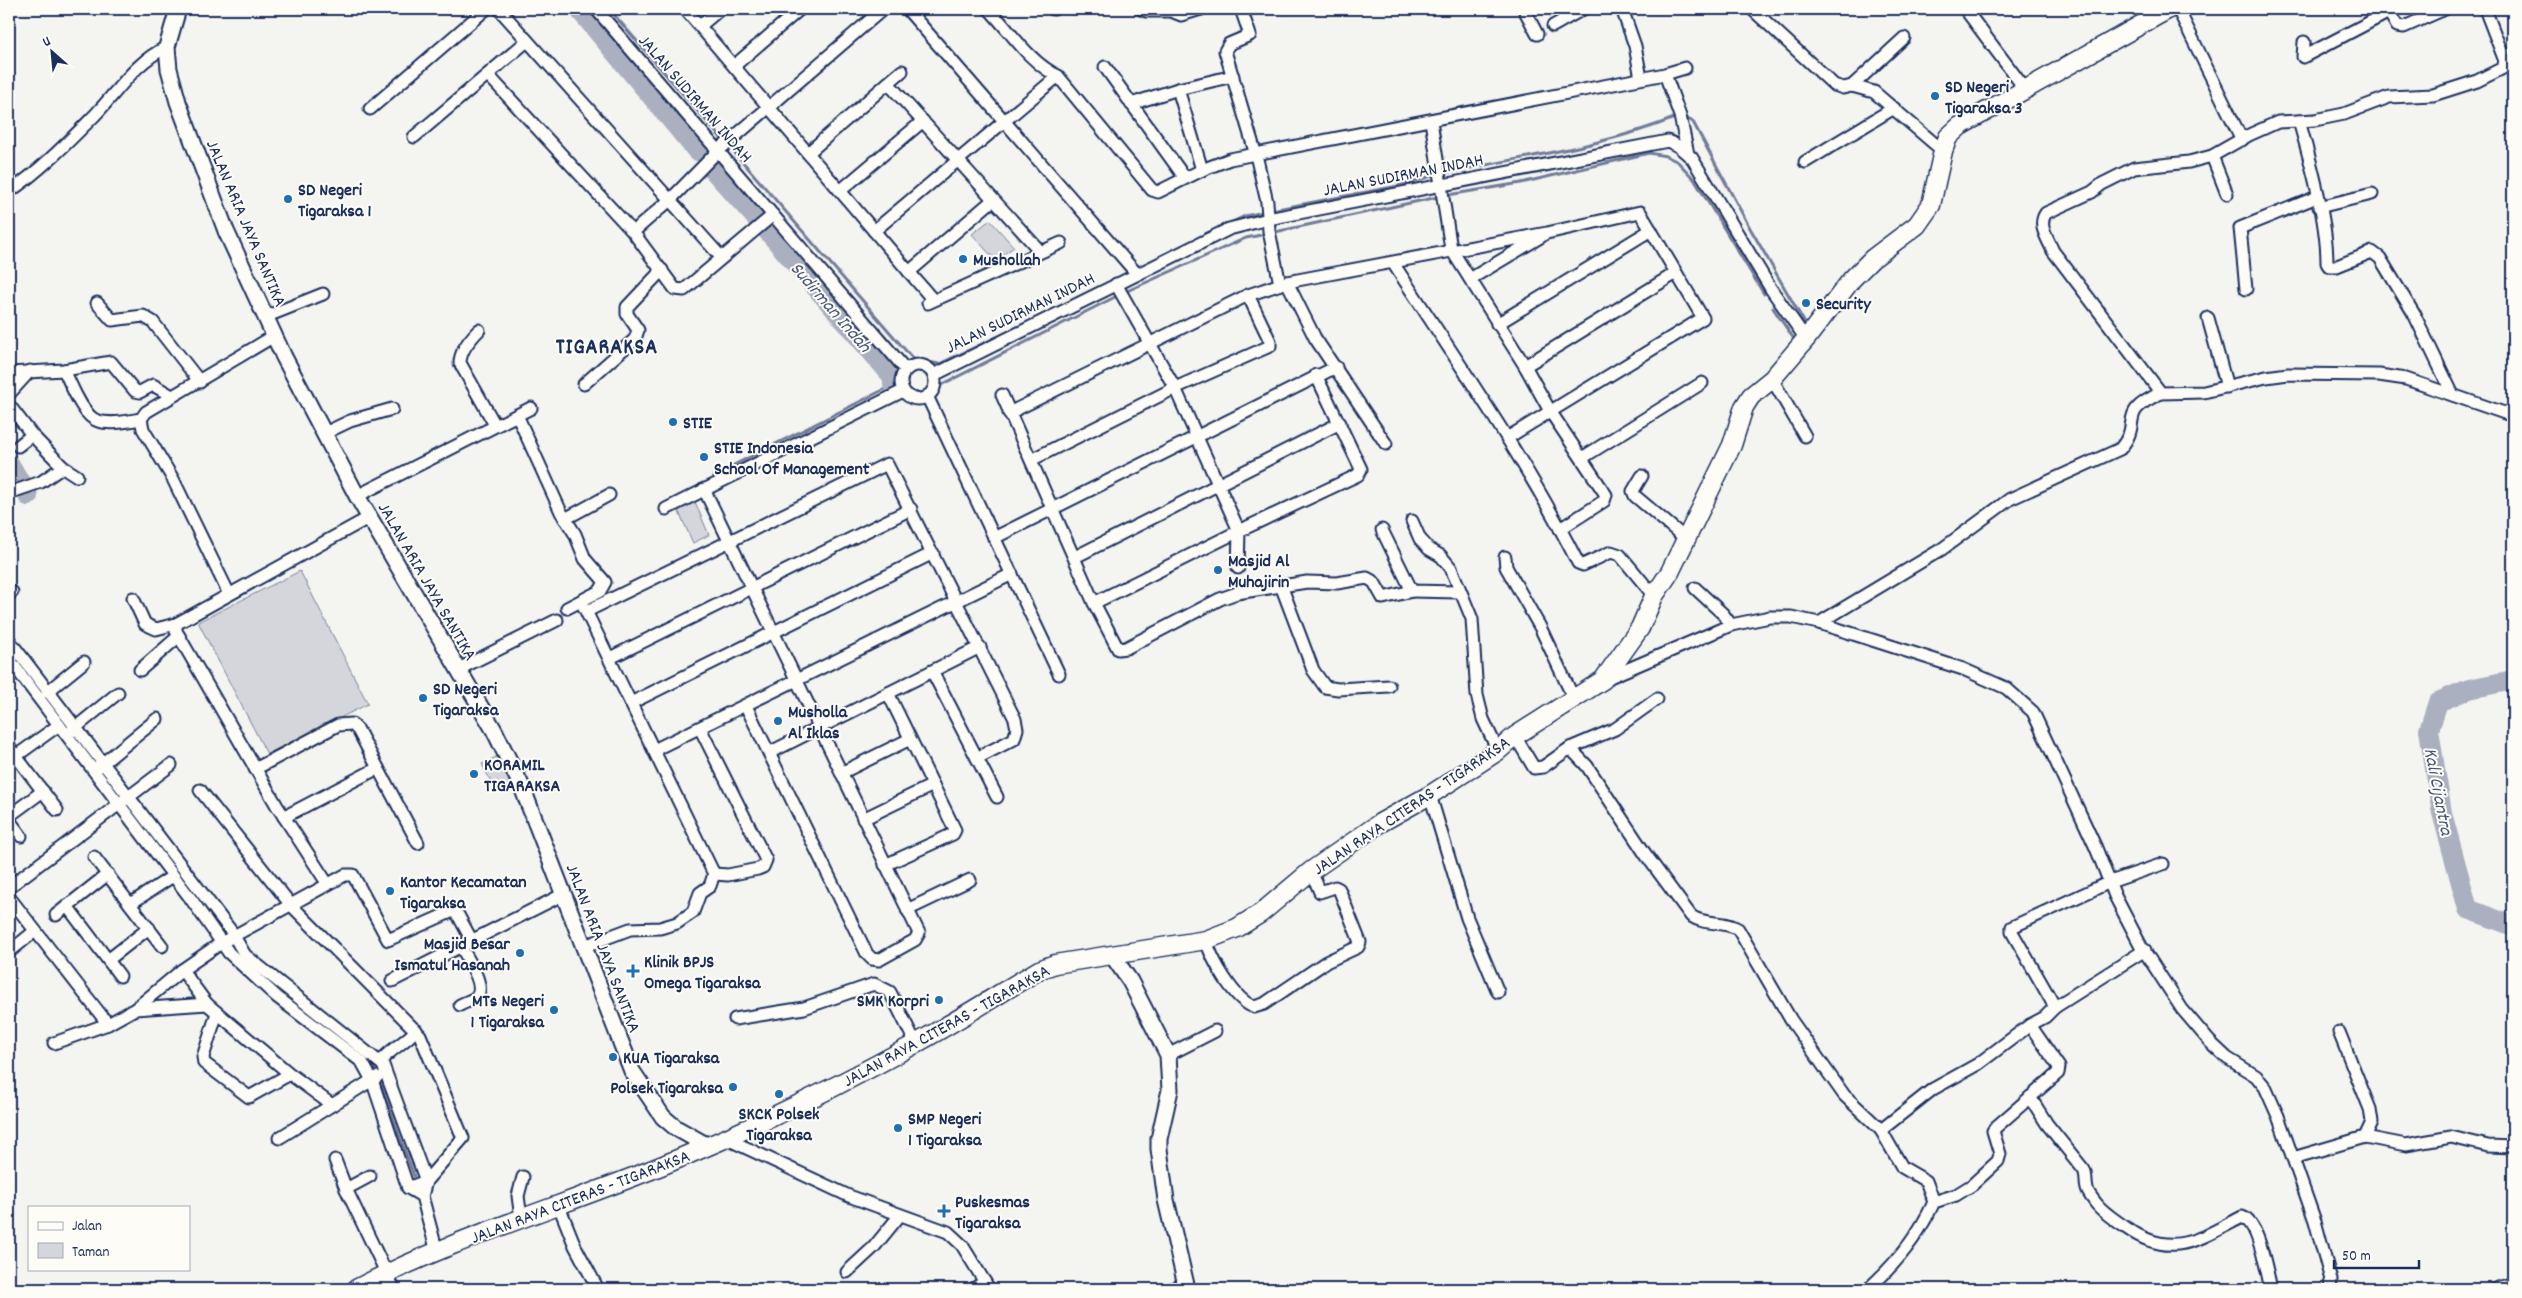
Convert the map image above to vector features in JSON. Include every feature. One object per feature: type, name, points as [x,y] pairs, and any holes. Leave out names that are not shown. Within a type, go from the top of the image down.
[{"type":"main road","name":"JALAN RAYA CITERAS - TIGARAKSA","points":[[356,1289],[390,1282],[437,1252],[520,1218],[559,1206],[708,1146],[826,1090],[916,1044],[1039,970],[1066,960],[1112,955],[1206,940],[1237,928],[1262,913],[1311,871],[1380,823],[1430,795],[1498,751],[1515,736],[1603,680],[1640,628],[1654,596],[1670,572],[1732,445],[1744,407],[1752,396],[1772,380],[1852,280],[1872,259],[1918,225],[1931,205],[1948,137],[1960,126],[2169,9]]},
{"type":"street","name":"JALAN ARIA JAYA SANTIKA","points":[[178,9],[166,47],[169,68],[178,102],[226,230],[265,317],[357,496],[440,636],[456,670],[494,730],[522,787],[619,1042],[645,1093],[663,1117],[676,1128],[708,1146]]},
{"type":"street","points":[[370,109],[486,9]]},
{"type":"street","points":[[499,9],[672,199],[721,257]]},
{"type":"street","name":"JALAN SUDIRMAN INDAH","points":[[596,9],[906,370]]},
{"type":"street","points":[[685,9],[910,272],[930,302],[1061,243]]},
{"type":"street","points":[[700,26],[720,9]]},
{"type":"street","points":[[734,66],[800,9]]},
{"type":"street","points":[[633,232],[672,199],[718,151],[883,9]]},
{"type":"street","points":[[907,9],[1137,274]]},
{"type":"street","points":[[989,9],[1031,56],[1047,71],[1058,76],[1152,190],[1162,192],[1185,178],[1230,160],[1666,74],[1686,68]]},
{"type":"street","points":[[1141,9],[1146,11],[1179,12],[1201,9]]},
{"type":"street","points":[[1241,9],[1250,35],[1229,44],[1225,50],[1256,155],[1267,202],[1268,219],[1284,283],[1312,333],[1386,444]]},
{"type":"street","points":[[1524,9],[1537,34]]},
{"type":"street","points":[[1553,26],[1583,9]]},
{"type":"street","points":[[1622,9],[1635,46],[1641,78]]},
{"type":"street","points":[[1752,9],[1834,85],[1843,88],[1852,86],[1874,92],[1943,151]]},
{"type":"street","points":[[1965,9],[2025,89]]},
{"type":"street","points":[[2178,9],[2242,140]]},
{"type":"street","points":[[2304,42],[2304,56],[2331,44],[2389,12],[2397,26],[2404,27],[2444,9]]},
{"type":"street","points":[[2161,393],[2053,251],[2044,230],[2042,218],[2054,209],[2092,192],[2102,184],[2134,168],[2189,162],[2212,156],[2278,122],[2299,121],[2344,114],[2389,97],[2433,95],[2492,76],[2503,68],[2505,61],[2485,9]]},
{"type":"street","points":[[1852,86],[1904,38]]},
{"type":"street","points":[[414,137],[527,41]]},
{"type":"street","points":[[9,192],[38,169],[95,114],[147,58],[166,47]]},
{"type":"street","points":[[1105,68],[1185,178]]},
{"type":"street","points":[[808,153],[902,72]]},
{"type":"street","points":[[1666,74],[1680,116],[1688,154]]},
{"type":"street","points":[[488,76],[633,232],[675,288],[684,290],[773,215]]},
{"type":"street","points":[[874,231],[1058,76]]},
{"type":"street","points":[[1131,104],[1178,89],[1233,76]]},
{"type":"street","points":[[888,83],[959,159],[993,200],[1040,251]]},
{"type":"street","points":[[1178,89],[1202,170]]},
{"type":"street","points":[[1805,162],[1894,108]]},
{"type":"street","points":[[840,192],[923,121]]},
{"type":"street","points":[[1431,121],[1451,249],[1525,366],[1550,411],[1606,495],[1604,501],[1560,529]]},
{"type":"street","points":[[2299,121],[2318,202],[2329,266],[2337,266],[2372,252],[2380,258],[2414,314],[2453,395]]},
{"type":"street","name":"JALAN SUDIRMAN INDAH","points":[[934,375],[1230,229],[1268,219],[1442,184],[1668,141],[1688,154],[1771,290],[1806,339]]},
{"type":"street","points":[[2212,156],[2227,194]]},
{"type":"street","points":[[2246,289],[2240,228],[2318,202],[2372,194]]},
{"type":"street","points":[[910,272],[993,200]]},
{"type":"street","points":[[1009,412],[1248,295],[1284,283],[1393,263],[1451,249],[1547,233],[1640,212],[1702,318],[1508,438]]},
{"type":"street","points":[[1497,324],[1651,230]]},
{"type":"street","points":[[1470,279],[1547,233]]},
{"type":"street","points":[[1393,263],[1508,438],[1580,565],[1611,552],[1620,556],[1654,596]]},
{"type":"street","points":[[584,384],[635,339],[638,330],[627,314],[627,307],[662,270]]},
{"type":"street","points":[[1525,366],[1676,273]]},
{"type":"street","points":[[1116,284],[1175,388],[1239,530],[1238,568]]},
{"type":"street","points":[[265,317],[324,294]]},
{"type":"street","points":[[1031,460],[1175,388],[1270,346],[1270,341],[1248,295]]},
{"type":"street","points":[[97,302],[112,320],[143,316],[153,322],[200,382]]},
{"type":"street","points":[[2208,318],[2227,387]]},
{"type":"street","points":[[479,330],[470,339],[460,358],[460,363],[495,425]]},
{"type":"street","points":[[229,594],[173,479],[142,429],[141,419],[146,412],[200,382],[274,336]]},
{"type":"street","points":[[9,373],[64,370],[111,362],[135,391],[140,392],[153,385],[172,396]]},
{"type":"street","points":[[918,365],[927,368],[934,375],[935,385],[931,394],[923,399],[913,399],[903,390],[900,385],[902,375],[906,370],[918,365]]},
{"type":"street","points":[[994,538],[1316,375],[1336,367]]},
{"type":"street","points":[[64,370],[75,394],[93,419],[105,423],[141,419]]},
{"type":"street","points":[[9,394],[30,371]]},
{"type":"street","points":[[1819,623],[1942,549],[2010,499],[2120,450],[2129,438],[2134,410],[2139,404],[2161,393],[2204,392],[2266,377],[2288,374],[2379,375],[2406,379],[2513,416]]},
{"type":"street","points":[[1094,603],[1239,530],[1358,475],[1361,470],[1316,375]]},
{"type":"street","points":[[1772,380],[1805,436]]},
{"type":"street","points":[[1582,458],[1702,383]]},
{"type":"street","points":[[666,509],[903,390]]},
{"type":"street","points":[[1002,395],[1094,603],[1118,649],[1122,649],[1228,595],[1282,588],[1307,582],[1337,583],[1367,578],[1374,582],[1383,598],[1412,591],[1459,592]]},
{"type":"street","points":[[927,396],[1059,674]]},
{"type":"street","points":[[9,404],[32,435],[63,467],[77,476]]},
{"type":"street","points":[[325,433],[350,421],[392,408]]},
{"type":"street","points":[[357,496],[531,408]]},
{"type":"street","points":[[517,415],[565,519],[575,534],[585,559],[605,582],[600,591],[584,606]]},
{"type":"street","points":[[1075,557],[1340,423]]},
{"type":"street","points":[[18,446],[32,435]]},
{"type":"street","points":[[567,608],[584,606],[729,540],[887,464],[1015,719],[1017,729],[1014,739],[976,758]]},
{"type":"street","points":[[9,493],[41,482],[63,467]]},
{"type":"street","points":[[1642,476],[1633,491],[1636,496],[1686,539]]},
{"type":"street","points":[[704,489],[919,937],[879,960],[872,959],[867,954],[746,706]]},
{"type":"street","points":[[565,519],[609,495]]},
{"type":"street","points":[[610,658],[911,509]]},
{"type":"street","points":[[140,670],[178,630],[229,594],[370,517]]},
{"type":"street","points":[[1412,521],[1428,549],[1440,556],[1451,568],[1459,592],[1472,619],[1473,660],[1479,703],[1483,719],[1498,751]]},
{"type":"street","points":[[1382,530],[1412,591]]},
{"type":"street","points":[[631,703],[933,554]]},
{"type":"street","points":[[1505,557],[1506,567],[1540,627],[1574,699]]},
{"type":"street","points":[[654,750],[1012,574]]},
{"type":"street","points":[[1282,588],[1313,670],[1325,687],[1338,689],[1389,686]]},
{"type":"street","points":[[1695,588],[1723,614],[1731,625]]},
{"type":"street","points":[[133,598],[145,624],[156,629],[178,630]]},
{"type":"street","points":[[582,947],[630,929],[660,928],[677,923],[693,912],[700,893],[710,886],[714,874],[584,606]]},
{"type":"street","points":[[1603,680],[1731,625],[1770,617],[1791,617],[1819,623],[1963,668],[2006,688],[2033,712],[2115,896],[2145,950],[2196,1028],[2227,1058],[2256,1076],[2265,1087],[2315,1221],[2331,1280],[2330,1289]]},
{"type":"street","points":[[456,670],[556,620]]},
{"type":"street","points":[[178,630],[255,769],[327,883]]},
{"type":"street","points":[[9,640],[47,692],[70,731],[124,802],[235,937],[245,955],[383,1066],[426,1182]]},
{"type":"street","points":[[768,753],[980,647]]},
{"type":"street","points":[[9,659],[59,725],[70,731]]},
{"type":"street","points":[[47,692],[84,662]]},
{"type":"street","points":[[932,671],[997,797]]},
{"type":"street","points":[[70,731],[118,693]]},
{"type":"street","points":[[885,864],[954,832],[955,827],[888,693]]},
{"type":"street","points":[[1515,736],[1534,768],[1544,767],[1570,748],[1615,729],[1657,699]]},
{"type":"street","points":[[98,768],[157,719]]},
{"type":"street","points":[[255,769],[347,722],[352,724],[358,730],[418,843]]},
{"type":"street","points":[[57,810],[12,751],[59,725]]},
{"type":"street","points":[[700,728],[766,860],[763,867],[758,869],[728,875],[714,874]]},
{"type":"street","points":[[841,773],[910,739]]},
{"type":"street","points":[[1570,748],[1587,766],[1646,855],[1691,916],[1698,921],[1732,925],[1738,930],[1791,1020],[1844,1095],[1881,1130],[1902,1166],[1926,1181],[1934,1202]]},
{"type":"street","points":[[9,887],[171,765]]},
{"type":"street","points":[[284,817],[378,768]]},
{"type":"street","points":[[863,819],[933,786]]},
{"type":"street","points":[[200,790],[291,905],[420,1035],[463,1138],[426,1182],[422,1196],[437,1252]]},
{"type":"street","points":[[21,836],[9,818],[43,791]]},
{"type":"street","points":[[1430,795],[1467,918],[1498,992]]},
{"type":"street","points":[[124,802],[173,876],[236,961],[277,997],[362,1062],[372,1080],[408,1188],[422,1196]]},
{"type":"street","points":[[94,857],[162,946]]},
{"type":"street","points":[[2055,1007],[2012,932],[2012,926],[2110,882],[2163,864]]},
{"type":"street","points":[[1206,940],[1210,954],[1224,975],[1247,1003],[1254,1007],[1264,1004],[1326,962],[1358,947],[1360,942],[1338,889],[1320,892],[1311,871]]},
{"type":"street","points":[[56,915],[108,874]]},
{"type":"street","points":[[54,1043],[108,1024],[136,1010],[182,970],[221,943],[235,937],[327,883],[345,875],[353,875],[388,940],[453,911],[458,915],[471,939]]},
{"type":"street","points":[[130,904],[173,876]]},
{"type":"street","points":[[907,910],[970,880]]},
{"type":"street","points":[[392,981],[471,939],[564,894]]},
{"type":"street","points":[[9,897],[108,1024]]},
{"type":"street","points":[[68,906],[120,976]]},
{"type":"street","points":[[108,960],[149,928]]},
{"type":"street","points":[[9,952],[35,931]]},
{"type":"street","points":[[460,945],[480,984],[479,994],[476,998],[460,1005]]},
{"type":"street","points":[[1881,1130],[1933,1089],[1978,1064],[2030,1025],[2045,1017],[2055,1007],[2145,950]]},
{"type":"street","points":[[1112,955],[1130,980],[1168,1055],[1170,1090],[1159,1139],[1159,1150],[1166,1200],[1187,1286],[1172,1289]]},
{"type":"street","points":[[182,970],[207,1004],[290,1074],[332,1105]]},
{"type":"street","points":[[735,1019],[804,1008],[874,984],[890,992],[916,1044]]},
{"type":"street","points":[[277,997],[285,986]]},
{"type":"street","points":[[136,1010],[207,1004]]},
{"type":"street","points":[[217,1013],[203,1057],[204,1062],[249,1097],[290,1074]]},
{"type":"street","points":[[1868,1289],[1894,1266],[1909,1247],[1934,1202],[1956,1195],[1972,1185],[1998,1161],[2000,1154],[1993,1131],[2030,1097],[2049,1084],[2060,1070],[2030,1025]]},
{"type":"street","points":[[279,1138],[372,1080],[383,1066],[387,1053],[405,1042],[416,1030]]},
{"type":"street","points":[[1168,1055],[1215,1031]]},
{"type":"street","points":[[2339,1032],[2370,1109],[2372,1122],[2365,1137]]},
{"type":"street","points":[[2030,1097],[2047,1124],[2084,1170],[2087,1189],[2098,1207],[2132,1232],[2150,1242],[2164,1244],[2181,1244],[2204,1238],[2242,1217],[2246,1218],[2251,1222],[2264,1256],[2271,1289]]},
{"type":"street","points":[[2293,1158],[2365,1137],[2406,1146],[2451,1137],[2464,1138],[2488,1146],[2513,1147]]},
{"type":"street","points":[[725,1138],[849,1196],[930,1225],[956,1238],[987,1286],[973,1289]]},
{"type":"street","points":[[335,1160],[346,1190],[390,1282]]},
{"type":"street","points":[[346,1190],[370,1176]]},
{"type":"street","points":[[520,1218],[518,1196],[523,1177]]},
{"type":"street","points":[[408,1188],[426,1182]]},
{"type":"street","points":[[559,1206],[575,1246],[598,1289]]},
{"type":"street","points":[[847,1272],[874,1247],[900,1215]]},
{"type":"street","points":[[2496,1289],[2513,1283]]},
{"type":"green space","points":[[990,220],[1014,247],[995,260],[972,234]]},
{"type":"green space","points":[[695,502],[709,535],[693,543],[678,510]]},
{"type":"green space","points":[[300,571],[368,704],[267,754],[198,622]]},
{"type":"green space","points":[[498,756],[511,785],[496,792],[482,764]]},
{"type":"waterway","name":"Sudirman Indah","points":[[579,9],[697,151]]},
{"type":"waterway","points":[[609,9],[722,139]]},
{"type":"waterway","points":[[1683,116],[1693,122],[1750,228],[1807,327]]},
{"type":"waterway","points":[[1445,173],[1591,144],[1677,117]]},
{"type":"waterway","points":[[735,153],[913,359],[939,364],[1029,322]]},
{"type":"waterway","points":[[1448,195],[1521,183],[1649,153],[1666,156],[1678,162],[1694,179],[1764,294]]},
{"type":"waterway","name":"Sudirman Indah","points":[[714,171],[756,218]]},
{"type":"waterway","points":[[1272,210],[1398,186],[1432,176]]},
{"type":"waterway","points":[[1275,232],[1438,197]]},
{"type":"waterway","points":[[1228,224],[1245,216],[1264,212]]},
{"type":"waterway","name":"Sudirman Indah","points":[[765,228],[893,377],[893,385]]},
{"type":"waterway","points":[[1127,291],[1246,238],[1266,234]]},
{"type":"waterway","points":[[943,384],[1119,295]]},
{"type":"waterway","points":[[1773,308],[1796,342]]},
{"type":"waterway","points":[[714,475],[893,385]]},
{"type":"waterway","points":[[9,463],[28,496]]},
{"type":"waterway","points":[[9,649],[16,659]]},
{"type":"waterway","name":"Kali Cijantra","points":[[2513,680],[2469,689],[2438,702],[2429,730],[2442,813],[2468,909],[2513,926]]},
{"type":"waterway","points":[[156,843],[197,895]]},
{"type":"waterway","points":[[233,946],[235,953]]},
{"type":"waterway","points":[[267,979],[274,985]]},
{"type":"waterway","points":[[286,996],[324,1026]]},
{"type":"waterway","points":[[364,1058],[375,1068]]},
{"type":"waterway","points":[[381,1085],[414,1176]]},
{"type":"place","name":"SD Negeri Tigaraksa 3","points":[[1935,96]]},
{"type":"place","name":"SD Negeri Tigaraksa 1","points":[[288,199]]},
{"type":"place","name":"Mushollah","points":[[963,259]]},
{"type":"place","name":"Security","points":[[1806,303]]},
{"type":"place","name":"STIE","points":[[673,422]]},
{"type":"place","name":"STIE Indonesia School Of Management","points":[[704,457]]},
{"type":"place","name":"Masjid Al Muhajirin","points":[[1218,570]]},
{"type":"place","name":"SD Negeri Tigaraksa","points":[[423,698]]},
{"type":"place","name":"Musholla Al Iklas","points":[[778,721]]},
{"type":"place","name":"KORAMIL TIGARAKSA","points":[[474,774]]},
{"type":"place","name":"Kantor Kecamatan Tigaraksa","points":[[390,891]]},
{"type":"place","name":"Masjid Besar Ismatul Hasanah","points":[[520,953]]},
{"type":"place","name":"Klinik BPJS Omega Tigaraksa","points":[[633,971]]},
{"type":"place","name":"SMK Korpri","points":[[939,1000]]},
{"type":"place","name":"MTs Negeri 1 Tigaraksa","points":[[554,1010]]},
{"type":"place","name":"KUA Tigaraksa","points":[[613,1057]]},
{"type":"place","name":"Polsek Tigaraksa","points":[[733,1087]]},
{"type":"place","name":"SKCK Polsek Tigaraksa","points":[[779,1094]]},
{"type":"place","name":"SMP Negeri 1 Tigaraksa","points":[[898,1128]]},
{"type":"place","name":"Puskesmas Tigaraksa","points":[[944,1211]]},
{"type":"district","name":"TIGARAKSA","points":[[607,345]]}]
